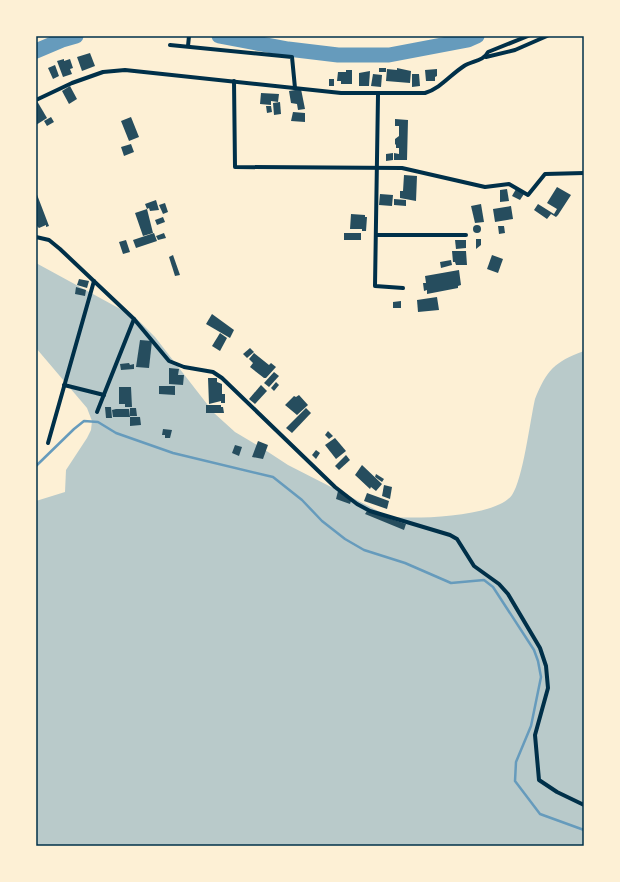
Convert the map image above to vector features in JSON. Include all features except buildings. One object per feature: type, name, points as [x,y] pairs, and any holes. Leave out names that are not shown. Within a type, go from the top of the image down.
[{"type":"street","points":[[188,46],[189,36]]},
{"type":"street","points":[[486,57],[488,52],[528,36]]},
{"type":"street","points":[[36,100],[72,83],[103,72],[124,70],[341,93],[378,95],[425,93],[435,90],[464,66],[486,57],[515,50],[547,36]]},
{"type":"street","points":[[170,45],[292,57],[295,88]]},
{"type":"street","points":[[234,81],[235,167],[402,168],[485,188],[509,184],[528,195],[545,174],[584,173]]},
{"type":"street","points":[[378,95],[375,286],[403,288]]},
{"type":"street","points":[[376,235],[466,236]]},
{"type":"street","points":[[36,237],[49,240],[94,281],[134,319],[169,361],[184,367],[213,372],[222,378],[336,487],[357,504],[370,511],[450,535],[457,539],[474,566],[499,584],[508,594],[540,648],[546,666],[548,688],[535,735],[539,780],[557,792],[584,805]]},
{"type":"street","points":[[48,443],[94,281]]},
{"type":"street","points":[[97,412],[134,319]]},
{"type":"street","points":[[64,385],[104,395]]},
{"type":"shaded area","points":[[36,263],[135,317],[155,337],[214,413],[235,432],[288,465],[382,513],[394,517],[438,517],[474,512],[490,508],[503,502],[512,495],[520,476],[535,399],[539,389],[548,374],[558,363],[584,351],[584,846],[36,846],[36,501],[65,492],[66,470],[87,438],[91,430],[92,421],[87,408],[36,348]]},
{"type":"waterway","points":[[36,51],[76,36]]},
{"type":"waterway","points":[[219,36],[288,49],[338,55],[389,55],[468,40],[477,36]]},
{"type":"waterway","points":[[36,466],[84,421],[98,422],[116,433],[173,453],[273,477],[302,500],[322,521],[345,539],[364,550],[405,563],[451,583],[484,580],[493,587],[534,650],[541,677],[531,726],[516,762],[515,781],[540,814],[584,830]]}]
